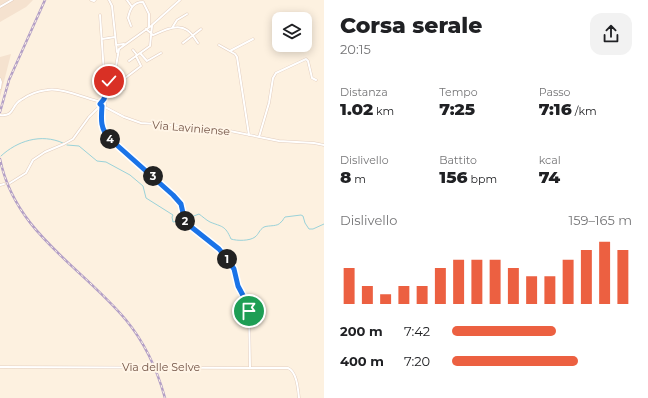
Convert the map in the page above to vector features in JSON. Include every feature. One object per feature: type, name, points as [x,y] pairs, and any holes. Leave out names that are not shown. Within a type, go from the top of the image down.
[{"type":"street","points":[[0,7],[12,0]]},
{"type":"street","points":[[109,0],[112,6],[117,53],[115,71],[108,84],[102,103],[101,124],[107,136],[173,195],[181,204],[185,222],[220,250],[232,266],[249,310],[250,367]]},
{"type":"street","points":[[127,0],[132,7]]},
{"type":"street","points":[[117,53],[119,49],[150,27],[180,0]]},
{"type":"street","points":[[131,26],[128,18],[132,7],[143,1],[149,14],[150,27]]},
{"type":"street","points":[[100,14],[104,74]]},
{"type":"street","points":[[172,28],[177,20],[187,14]]},
{"type":"street","points":[[129,61],[150,46],[152,25]]},
{"type":"street","points":[[151,34],[154,35],[162,30],[172,28],[185,29],[198,43]]},
{"type":"street","points":[[146,29],[151,34]]},
{"type":"street","points":[[182,43],[201,29]]},
{"type":"street","points":[[102,39],[115,36]]},
{"type":"street","points":[[230,51],[253,39]]},
{"type":"street","points":[[116,45],[125,44]]},
{"type":"street","points":[[219,45],[235,54],[237,58],[249,135]]},
{"type":"street","points":[[124,90],[120,81],[141,67],[141,64],[132,50]]},
{"type":"street","points":[[140,53],[147,62],[161,53]]},
{"type":"street","points":[[259,137],[270,102],[273,78],[276,73],[306,59],[308,61],[312,78],[316,80]]},
{"type":"street","points":[[0,88],[1,80]]},
{"type":"street","points":[[107,94],[121,85]]},
{"type":"street","name":"Via Laviniense","points":[[0,115],[4,116],[10,113],[20,100],[49,89],[76,94],[102,103],[107,108],[126,118],[141,123],[212,128],[279,141],[324,145]]},
{"type":"street","points":[[10,183],[26,173],[34,160],[45,151],[63,145],[73,139],[89,117],[102,103]]},
{"type":"street","points":[[0,185],[4,184]]},
{"type":"street","name":"Via delle Selve","points":[[0,367],[250,367],[291,369],[294,374],[299,398]]},
{"type":"shaded area","points":[[0,0],[33,0],[26,7],[0,22]]},
{"type":"shaded area","points":[[11,54],[0,97],[0,57]]},
{"type":"waterway","points":[[1,156],[14,146],[30,140],[46,139],[63,143]]},
{"type":"waterway","points":[[67,145],[79,146],[97,161],[106,162],[130,175],[143,186],[146,198],[173,215],[173,222],[183,220]]},
{"type":"waterway","points":[[186,219],[199,214],[225,229],[231,239],[240,240],[253,238],[264,227],[278,225],[285,217],[301,215],[303,216],[309,229],[313,229],[324,224]]},
{"type":"railway","points":[[0,112],[9,80],[45,0]]},
{"type":"railway","points":[[0,159],[8,185],[20,208],[35,228],[52,247],[108,301],[133,329],[150,357],[165,398]]},
{"type":"route","points":[[109,81],[104,99],[100,104],[102,106],[101,123],[107,136],[177,199],[181,204],[185,222],[226,256],[233,268],[249,311]]}]
